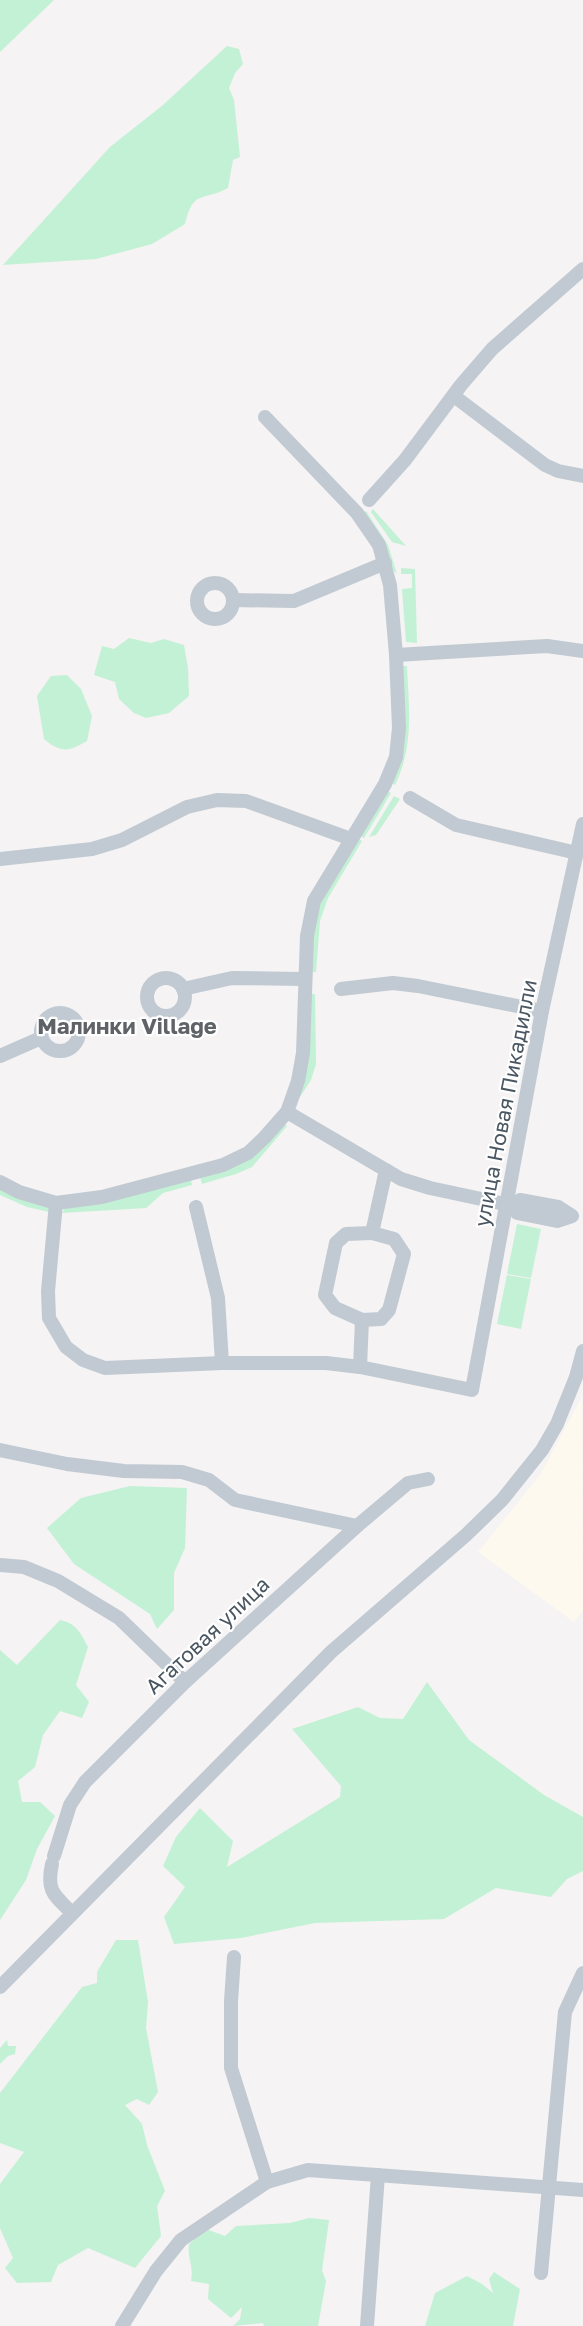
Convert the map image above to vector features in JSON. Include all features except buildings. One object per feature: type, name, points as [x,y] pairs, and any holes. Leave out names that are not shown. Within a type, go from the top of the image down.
[{"type":"street","points":[[369,500],[405,460],[492,349],[583,269]]},
{"type":"street","points":[[454,396],[545,465],[558,471],[583,476]]},
{"type":"street","points":[[0,1182],[19,1192],[56,1203],[102,1197],[223,1165],[248,1153],[287,1112],[298,1081],[303,1053],[307,936],[314,900],[385,784],[396,757],[399,728],[396,655],[390,585],[379,545],[357,513],[265,417]]},
{"type":"street","points":[[233,600],[294,601],[385,563]]},
{"type":"street","points":[[396,655],[547,646],[583,651]]},
{"type":"street","points":[[410,798],[456,825],[577,853]]},
{"type":"street","points":[[0,859],[92,849],[122,840],[187,807],[217,800],[246,801],[351,839]]},
{"type":"street","name":"улица Новая Пикадилли","points":[[360,1367],[472,1390],[511,1205],[542,1011],[583,824]]},
{"type":"street","points":[[183,989],[232,978],[304,979]]},
{"type":"street","points":[[341,989],[393,983],[542,1011]]},
{"type":"street","points":[[0,1056],[41,1038]]},
{"type":"street","points":[[287,1112],[401,1179],[430,1188],[511,1205],[520,1200],[558,1207],[577,1217]]},
{"type":"street","points":[[372,1233],[386,1170]]},
{"type":"street","points":[[56,1203],[48,1291],[49,1318],[66,1347],[83,1360],[105,1368],[222,1363],[326,1363],[360,1367],[362,1320]]},
{"type":"street","points":[[196,1208],[218,1298],[222,1363]]},
{"type":"street","points":[[372,1233],[394,1239],[404,1254],[389,1310],[381,1319],[362,1320],[335,1308],[325,1295],[336,1243],[346,1234],[372,1233]]},
{"type":"street","points":[[0,1987],[331,1652],[502,1500],[542,1450],[557,1424],[576,1377],[583,1351]]},
{"type":"street","points":[[0,1449],[67,1464],[124,1471],[182,1472],[208,1480],[235,1500],[357,1526]]},
{"type":"street","name":"Агатовая улица","points":[[72,1913],[55,1897],[50,1887],[53,1860],[70,1805],[86,1782],[185,1682],[357,1526],[408,1483],[428,1479]]},
{"type":"street","points":[[0,1565],[24,1567],[58,1581],[119,1618],[185,1682]]},
{"type":"street","points":[[234,1957],[231,2001],[231,2068],[267,2182]]},
{"type":"street","points":[[541,2273],[566,2012],[583,1973]]},
{"type":"street","points":[[122,2326],[156,2271],[182,2240],[267,2182],[308,2170],[583,2190]]},
{"type":"street","points":[[367,2326],[378,2175]]},
{"type":"shaded area","points":[[582,1397],[583,1611],[574,1622],[478,1552],[540,1475]]},
{"type":"green space","points":[[0,0],[54,0],[0,52]]},
{"type":"green space","points":[[227,46],[239,49],[243,64],[235,73],[229,88],[234,100],[240,157],[233,160],[228,188],[195,201],[185,224],[152,244],[96,259],[3,265],[110,147],[163,105]]},
{"type":"green space","points":[[373,509],[406,546],[392,542],[371,512]]},
{"type":"green space","points":[[366,511],[388,545],[397,574],[362,514]]},
{"type":"green space","points":[[401,568],[415,569],[417,643],[406,642],[402,589],[412,588],[412,574],[401,574]]},
{"type":"green space","points":[[129,638],[151,643],[164,639],[184,645],[189,696],[169,713],[146,718],[134,713],[119,699],[115,682],[94,675],[102,646],[114,649]]},
{"type":"green space","points":[[403,666],[407,666],[409,727],[405,756],[395,785],[390,782]]},
{"type":"green space","points":[[67,675],[81,689],[92,716],[87,741],[70,749],[60,749],[44,739],[37,696],[51,676]]},
{"type":"green space","points":[[386,790],[391,793],[364,838],[359,835]]},
{"type":"green space","points":[[394,796],[400,799],[376,835],[369,837]]},
{"type":"green space","points":[[357,838],[362,841],[328,898],[320,921],[316,972],[310,972],[311,937],[320,900]]},
{"type":"green space","points":[[309,994],[315,994],[316,1064],[311,1080],[298,1100],[296,1099]]},
{"type":"green space","points":[[283,1123],[287,1126],[252,1167],[202,1184],[200,1177]]},
{"type":"green space","points":[[191,1179],[192,1185],[163,1193],[146,1208],[62,1213],[67,1205]]},
{"type":"green space","points":[[0,1188],[49,1207],[49,1212],[27,1207],[0,1195]]},
{"type":"green space","points":[[517,1224],[541,1229],[531,1278],[507,1274]]},
{"type":"green space","points":[[507,1275],[531,1279],[521,1329],[497,1324]]},
{"type":"green space","points":[[130,1486],[187,1488],[185,1548],[174,1573],[174,1610],[157,1629],[150,1614],[74,1564],[47,1528],[81,1498]]},
{"type":"green space","points":[[60,1620],[77,1629],[88,1647],[76,1685],[89,1702],[82,1718],[60,1711],[43,1735],[35,1767],[18,1781],[22,1802],[40,1802],[55,1816],[37,1849],[26,1880],[0,1920],[0,1650],[17,1665]]},
{"type":"green space","points":[[427,1682],[469,1740],[544,1795],[583,1817],[583,1871],[567,1879],[551,1897],[496,1888],[444,1919],[315,1923],[241,1938],[174,1944],[164,1917],[185,1887],[163,1866],[176,1837],[200,1808],[233,1841],[227,1867],[340,1797],[341,1786],[292,1729],[358,1707],[380,1718],[403,1719]]},
{"type":"green space","points":[[116,1940],[138,1940],[148,2002],[146,2028],[158,2092],[149,2105],[137,2099],[125,2105],[142,2124],[147,2145],[165,2191],[157,2206],[161,2236],[135,2268],[88,2248],[58,2265],[51,2282],[17,2283],[5,2268],[13,2258],[0,2228],[0,2184],[24,2152],[0,2143],[0,2093],[82,1987],[97,1983],[97,1972]]},
{"type":"green space","points":[[7,2040],[8,2046],[16,2046],[15,2054],[8,2056],[0,2064],[0,2048]]},
{"type":"green space","points":[[309,2218],[329,2220],[322,2270],[326,2281],[318,2326],[264,2326],[263,2323],[233,2326],[240,2319],[242,2307],[231,2318],[208,2299],[209,2284],[191,2281],[189,2244],[206,2229],[225,2236],[236,2226],[290,2223]]},
{"type":"green space","points":[[494,2272],[520,2289],[513,2326],[425,2326],[435,2293],[467,2276],[493,2293],[489,2279]]},
{"type":"district","name":"Малинки Village","points":[[127,1025]]}]
